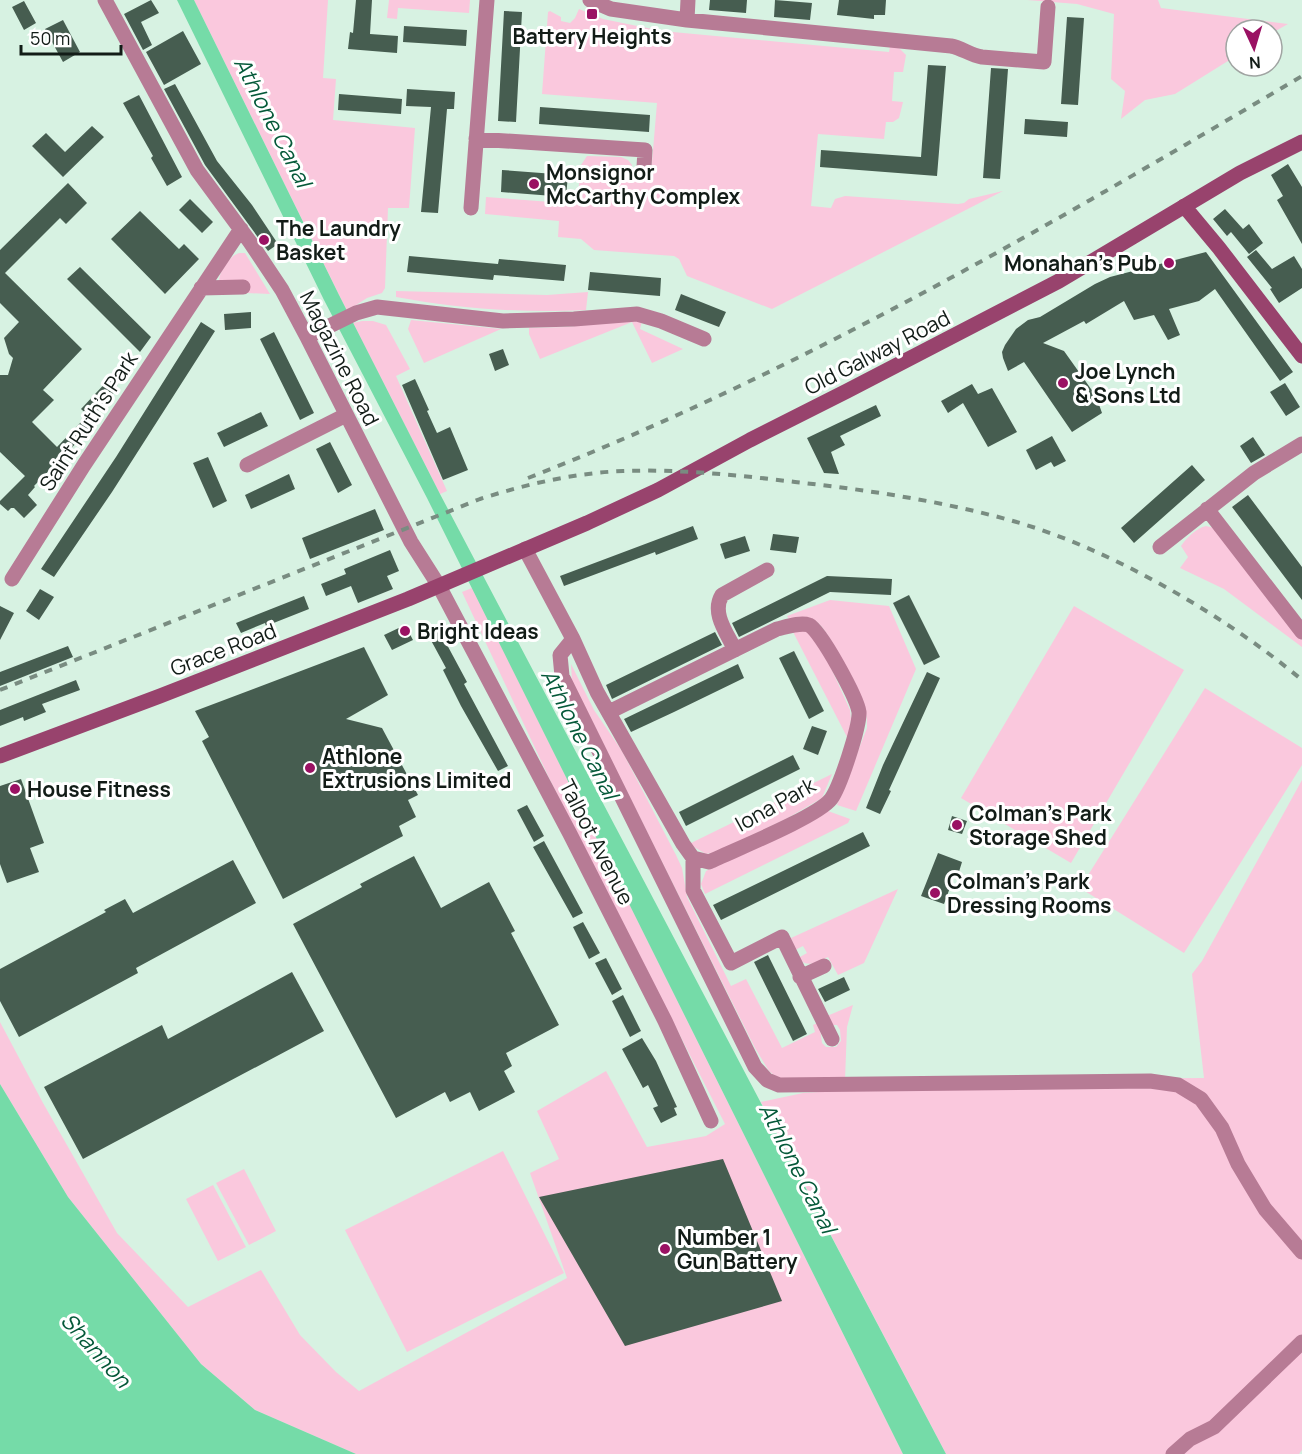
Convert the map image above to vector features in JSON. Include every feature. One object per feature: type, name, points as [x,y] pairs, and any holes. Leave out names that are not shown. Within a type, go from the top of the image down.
[{"type":"main road","name":"Old Galway Road","points":[[460,577],[658,490],[750,440],[1059,281],[1249,168],[1302,142]]},
{"type":"main road","points":[[1184,206],[1302,356]]},
{"type":"main road","name":"Grace Road","points":[[0,756],[160,696],[460,577]]},
{"type":"street","name":"Magazine Road","points":[[105,0],[197,170],[241,229],[282,290],[411,542],[439,586]]},
{"type":"street","points":[[471,208],[487,0]]},
{"type":"street","points":[[590,0],[611,9],[687,20],[951,46],[959,47],[976,56],[1044,62],[1048,7]]},
{"type":"street","points":[[687,20],[688,0]]},
{"type":"street","points":[[476,139],[645,150],[644,167]]},
{"type":"street","name":"Saint Ruth's Park","points":[[12,579],[90,456],[241,229]]},
{"type":"street","points":[[201,288],[243,287]]},
{"type":"street","points":[[307,337],[356,312],[377,307],[485,320],[574,319],[643,315],[704,339]]},
{"type":"street","points":[[247,465],[346,415]]},
{"type":"street","points":[[1160,547],[1254,473],[1302,444]]},
{"type":"street","points":[[1207,509],[1302,632]]},
{"type":"street","points":[[525,549],[573,639],[597,692],[693,858],[693,890],[734,969],[782,938],[831,1039]]},
{"type":"street","points":[[609,712],[735,650],[718,614],[716,607],[718,601],[722,596],[767,570]]},
{"type":"street","name":"Talbot Avenue","points":[[439,586],[570,834],[665,1021],[711,1121]]},
{"type":"street","name":"Iona Park","points":[[693,858],[709,862],[808,815],[827,803],[839,784],[859,716],[856,703],[821,637],[811,626],[802,624],[777,629],[735,650]]},
{"type":"street","points":[[573,639],[560,655],[562,676],[755,1067],[767,1080],[779,1085],[1150,1081],[1178,1085],[1200,1100],[1222,1128],[1238,1164],[1264,1209],[1302,1252]]},
{"type":"street","points":[[800,977],[824,966]]},
{"type":"street","points":[[1173,1454],[1191,1439],[1214,1427],[1302,1342]]},
{"type":"shaded area","points":[[194,0],[328,0],[323,78],[336,79],[333,120],[415,128],[409,208],[388,208],[385,288],[382,293],[367,298],[347,311]]},
{"type":"shaded area","points":[[389,0],[470,0],[469,13],[398,8],[397,19],[387,18]]},
{"type":"shaded area","points":[[1027,0],[1158,0],[1161,8],[1240,18],[1224,18],[1224,63],[1175,94],[1145,100],[1121,119],[1125,91],[1111,79],[1114,14],[1077,4]]},
{"type":"shaded area","points":[[579,9],[603,19],[662,31],[889,52],[890,46],[898,47],[906,55],[903,72],[894,72],[892,101],[903,102],[899,118],[893,122],[886,122],[884,139],[818,134],[811,206],[831,208],[835,199],[845,196],[958,204],[1003,191],[772,309],[687,276],[679,259],[674,256],[594,250],[581,239],[558,237],[559,221],[485,214],[486,197],[577,204],[581,165],[587,156],[621,157],[632,165],[632,172],[651,174],[657,103],[542,94],[548,12],[561,17],[561,21],[570,23]]},
{"type":"shaded area","points":[[239,253],[245,253],[270,294],[247,293],[219,283],[225,265]]},
{"type":"shaded area","points":[[396,291],[547,295],[588,292],[586,310],[537,311],[444,305],[396,297]]},
{"type":"shaded area","points":[[411,320],[501,329],[424,363],[408,329]]},
{"type":"shaded area","points":[[373,321],[386,325],[410,369],[396,376],[447,491],[440,494],[353,323]]},
{"type":"shaded area","points":[[642,321],[640,329],[683,349],[652,363],[632,322],[540,359],[529,334],[529,328]]},
{"type":"shaded area","points":[[1206,526],[1214,528],[1302,640],[1302,647],[1224,589],[1180,568],[1188,557],[1181,546],[1192,534]]},
{"type":"shaded area","points":[[472,588],[903,1454],[356,1454],[255,1410],[201,1364],[68,1197],[0,1084],[0,1022],[117,1233],[188,1307],[261,1270],[300,1335],[336,1372],[359,1391],[567,1278],[530,1173],[559,1159],[537,1111],[606,1071],[647,1147],[706,1136],[725,1124],[550,780],[462,592]]},
{"type":"shaded area","points":[[830,600],[889,606],[916,669],[856,811],[837,805],[867,728],[866,714],[844,665],[823,628],[814,620],[790,621],[787,616]]},
{"type":"shaded area","points":[[1074,606],[1184,670],[1071,863],[961,798]]},
{"type":"shaded area","points":[[792,630],[804,630],[817,637],[850,710],[848,739]]},
{"type":"shaded area","points":[[571,664],[594,710],[622,751],[676,855],[682,868],[687,897],[731,986],[746,979],[782,1048],[815,1032],[813,1025],[819,1022],[822,1043],[826,1047],[836,1047],[841,1041],[840,1030],[837,1025],[831,1025],[827,1016],[853,1005],[847,1027],[845,1080],[1204,1078],[1192,974],[1202,961],[1302,780],[1302,1450],[1299,1454],[946,1454],[761,1102],[803,1093],[835,1091],[776,1077],[769,1071],[755,1048],[572,682]]},
{"type":"shaded area","points":[[1205,688],[1302,748],[1302,765],[1184,953],[1080,888]]},
{"type":"shaded area","points":[[832,774],[822,798],[786,819],[717,852],[706,854],[689,844]]},
{"type":"shaded area","points":[[828,811],[850,819],[848,823],[705,894],[701,884],[706,871]]},
{"type":"shaded area","points":[[898,889],[864,963],[838,975],[828,957],[809,964],[798,958],[807,953],[803,946],[795,950],[791,938]]},
{"type":"shaded area","points":[[503,1151],[564,1273],[407,1352],[345,1230]]},
{"type":"shaded area","points":[[244,1169],[276,1231],[249,1245],[216,1183]]},
{"type":"shaded area","points":[[213,1185],[246,1247],[218,1261],[186,1199]]},
{"type":"water","points":[[177,0],[194,0],[440,494],[946,1454],[903,1454],[427,498],[324,300]]},
{"type":"water","name":"Shannon","points":[[0,1084],[68,1197],[201,1364],[255,1410],[356,1454],[0,1454]]},
{"type":"building","points":[[151,0],[159,13],[141,22],[152,45],[143,50],[124,14]]},
{"type":"building","points":[[356,0],[372,0],[370,34],[398,36],[397,53],[348,49],[350,32],[353,33]]},
{"type":"building","points":[[710,0],[747,0],[746,13],[709,10]]},
{"type":"building","points":[[775,0],[812,3],[810,20],[774,17]]},
{"type":"building","points":[[839,0],[886,0],[885,15],[874,15],[874,19],[837,15]]},
{"type":"building","points":[[24,1],[36,23],[24,30],[12,7]]},
{"type":"building","points":[[504,11],[522,12],[516,122],[498,121]]},
{"type":"building","points":[[1067,17],[1084,18],[1078,105],[1061,104]]},
{"type":"building","points":[[63,20],[80,52],[63,62],[45,29]]},
{"type":"building","points":[[404,26],[467,30],[466,46],[403,42]]},
{"type":"building","points":[[183,31],[201,64],[164,85],[146,52]]},
{"type":"building","points":[[928,65],[946,66],[937,176],[820,167],[821,150],[921,157]]},
{"type":"building","points":[[991,68],[1008,69],[1000,179],[983,178]]},
{"type":"building","points":[[175,84],[217,161],[252,205],[278,244],[268,251],[205,165],[164,89]]},
{"type":"building","points":[[407,89],[455,92],[454,109],[447,109],[438,213],[421,212],[431,107],[406,106]]},
{"type":"building","points":[[339,94],[402,99],[401,114],[338,110]]},
{"type":"building","points":[[139,95],[182,177],[167,186],[123,103]]},
{"type":"building","points":[[540,107],[650,115],[649,132],[539,124]]},
{"type":"building","points":[[1025,119],[1068,122],[1067,137],[1024,134]]},
{"type":"building","points":[[92,126],[104,137],[63,177],[32,146],[46,133],[65,152]]},
{"type":"building","points":[[1288,164],[1302,187],[1302,244],[1277,200],[1283,196],[1271,175]]},
{"type":"building","points":[[502,170],[568,175],[566,197],[501,192]]},
{"type":"building","points":[[68,183],[87,203],[66,224],[60,218],[5,273],[82,349],[43,390],[54,400],[32,422],[57,447],[82,421],[90,429],[34,486],[28,495],[37,505],[24,518],[14,508],[8,511],[0,504],[0,501],[25,476],[0,452],[0,375],[8,375],[13,358],[9,354],[4,338],[19,322],[0,303],[0,250]]},
{"type":"building","points":[[190,199],[213,222],[202,233],[179,210]]},
{"type":"building","points":[[1225,209],[1243,229],[1249,224],[1263,243],[1249,254],[1231,232],[1227,236],[1213,219]]},
{"type":"building","points":[[140,211],[179,249],[184,244],[199,259],[165,294],[111,239]]},
{"type":"building","points":[[1256,250],[1272,269],[1294,256],[1302,269],[1302,288],[1279,303],[1270,289],[1272,288],[1247,257]]},
{"type":"building","points":[[1206,252],[1293,372],[1280,381],[1215,289],[1199,301],[1169,309],[1180,335],[1168,340],[1154,315],[1134,320],[1124,301],[1086,324],[1084,321],[1043,343],[1064,351],[1096,396],[1102,413],[1072,432],[1024,362],[1008,371],[1002,352],[1016,329],[1028,320],[1040,317],[1110,277]]},
{"type":"building","points":[[409,256],[498,264],[499,259],[566,265],[564,281],[494,275],[493,280],[407,272]]},
{"type":"building","points":[[80,267],[151,337],[140,352],[67,279]]},
{"type":"building","points":[[590,272],[661,278],[660,296],[588,290]]},
{"type":"building","points":[[681,294],[726,312],[719,327],[675,310]]},
{"type":"building","points":[[251,312],[251,328],[225,330],[224,314]]},
{"type":"building","points":[[201,322],[215,331],[112,492],[54,577],[41,569],[116,457]]},
{"type":"building","points":[[274,332],[314,413],[300,420],[260,339]]},
{"type":"building","points":[[503,349],[509,365],[495,371],[489,354]]},
{"type":"building","points":[[111,377],[118,384],[112,396],[91,418],[81,409]]},
{"type":"building","points":[[415,379],[437,433],[450,427],[468,470],[443,480],[402,385]]},
{"type":"building","points":[[1285,383],[1300,407],[1286,416],[1270,392]]},
{"type":"building","points":[[972,384],[978,394],[992,388],[1017,432],[988,447],[963,403],[948,413],[941,401]]},
{"type":"building","points":[[876,405],[881,416],[840,436],[845,445],[831,452],[839,474],[824,473],[807,438]]},
{"type":"building","points":[[261,412],[268,426],[224,447],[217,433]]},
{"type":"building","points":[[1052,436],[1066,461],[1054,467],[1051,462],[1036,470],[1026,450]]},
{"type":"building","points":[[1253,437],[1265,455],[1251,463],[1240,446]]},
{"type":"building","points":[[330,442],[352,485],[338,493],[316,449]]},
{"type":"building","points":[[208,457],[227,501],[213,508],[193,463]]},
{"type":"building","points":[[1192,465],[1205,480],[1134,543],[1121,528]]},
{"type":"building","points":[[289,474],[295,489],[251,509],[245,495]]},
{"type":"building","points":[[1248,495],[1302,567],[1302,600],[1232,507]]},
{"type":"building","points":[[375,509],[384,530],[310,559],[302,538]]},
{"type":"building","points":[[693,526],[698,539],[656,555],[655,552],[564,586],[560,576]]},
{"type":"building","points":[[773,534],[799,537],[796,553],[770,550]]},
{"type":"building","points":[[745,536],[750,551],[725,559],[720,544]]},
{"type":"building","points":[[390,550],[399,571],[387,576],[393,589],[358,603],[351,586],[326,596],[321,584],[346,574],[344,569]]},
{"type":"building","points":[[827,576],[892,579],[891,595],[830,592],[739,637],[732,623]]},
{"type":"building","points":[[40,589],[54,597],[39,620],[26,611]]},
{"type":"building","points":[[909,595],[940,657],[924,665],[893,603]]},
{"type":"building","points":[[304,596],[309,609],[241,633],[236,623]]},
{"type":"building","points":[[0,606],[14,613],[0,640]]},
{"type":"building","points":[[405,625],[413,640],[392,650],[384,635]]},
{"type":"building","points":[[438,628],[467,682],[464,684],[508,766],[498,771],[461,706],[443,670],[446,668],[427,633]]},
{"type":"building","points":[[715,632],[722,645],[612,699],[606,685]]},
{"type":"building","points":[[68,646],[73,657],[0,686],[0,672]]},
{"type":"building","name":"Athlone Extrusions Limited","points":[[364,647],[388,695],[346,719],[382,728],[418,795],[408,800],[416,817],[399,826],[403,836],[283,899],[202,741],[209,737],[195,711]]},
{"type":"building","points":[[794,651],[824,711],[809,719],[779,658]]},
{"type":"building","points":[[738,664],[744,678],[631,732],[624,719]]},
{"type":"building","points":[[927,672],[940,678],[880,814],[866,808],[883,765]]},
{"type":"building","points":[[76,680],[80,690],[42,704],[46,712],[24,721],[23,717],[0,726],[0,710]]},
{"type":"building","points":[[812,726],[827,731],[818,755],[803,749]]},
{"type":"building","points":[[793,755],[800,769],[686,826],[679,812]]},
{"type":"building","points":[[21,779],[44,843],[30,848],[39,872],[7,883],[0,864],[0,786]]},
{"type":"building","points":[[527,805],[544,836],[534,842],[517,810]]},
{"type":"building","name":"Colman's Park Storage Shed","points":[[952,816],[967,821],[962,834],[948,830]]},
{"type":"building","points":[[863,832],[870,846],[721,920],[713,905]]},
{"type":"building","points":[[544,841],[583,913],[573,918],[533,847]]},
{"type":"building","points":[[938,853],[962,862],[944,904],[921,896]]},
{"type":"building","points":[[414,856],[441,908],[489,882],[515,931],[511,933],[559,1025],[506,1053],[512,1066],[504,1071],[515,1092],[479,1111],[470,1092],[450,1102],[445,1092],[396,1118],[293,924],[362,887],[360,884]]},
{"type":"building","points":[[233,860],[256,903],[136,968],[138,973],[19,1037],[0,1001],[0,969],[106,912],[104,910],[125,899],[133,913]]},
{"type":"building","points":[[583,922],[600,953],[589,959],[573,927]]},
{"type":"building","points":[[768,955],[807,1034],[793,1041],[754,962]]},
{"type":"building","points":[[606,958],[622,989],[612,995],[595,963]]},
{"type":"building","points":[[292,972],[324,1031],[83,1159],[44,1087],[162,1025],[168,1039]]},
{"type":"building","points":[[844,977],[850,990],[825,1002],[818,989]]},
{"type":"building","points":[[623,995],[641,1031],[630,1037],[612,1001]]},
{"type":"building","points":[[642,1038],[656,1061],[677,1107],[674,1108],[677,1115],[661,1123],[653,1108],[658,1106],[648,1085],[643,1088],[622,1049]]},
{"type":"building","name":"Number 1 Gun Battery","points":[[723,1159],[782,1301],[625,1346],[539,1197]]},
{"type":"railway","points":[[528,478],[729,391],[827,343],[1019,240],[1302,76]]},
{"type":"railway","points":[[0,690],[480,499],[533,484],[569,477],[605,472],[644,471],[730,475],[850,489],[932,502],[1013,521],[1050,533],[1127,566],[1238,632],[1302,680]]},
{"type":"place","name":"Battery Heights","points":[[592,14]]},
{"type":"place","name":"Monsignor McCarthy Complex","points":[[534,184]]},
{"type":"place","name":"The Laundry Basket","points":[[264,240]]},
{"type":"place","name":"Monahan's Pub","points":[[1169,263]]},
{"type":"place","name":"Joe Lynch & Sons Ltd","points":[[1063,383]]},
{"type":"place","name":"Bright Ideas","points":[[405,631]]},
{"type":"place","name":"Athlone Extrusions Limited","points":[[310,768]]},
{"type":"place","name":"House Fitness","points":[[15,789]]},
{"type":"place","name":"Colman's Park Storage Shed","points":[[957,825]]},
{"type":"place","name":"Colman's Park Dressing Rooms","points":[[935,893]]},
{"type":"place","name":"Number 1 Gun Battery","points":[[665,1249]]},
{"type":"water label","name":"Athlone Canal","points":[[273,122]]},
{"type":"water label","name":"Athlone Canal","points":[[580,734]]},
{"type":"water label","name":"Athlone Canal","points":[[798,1168]]}]
